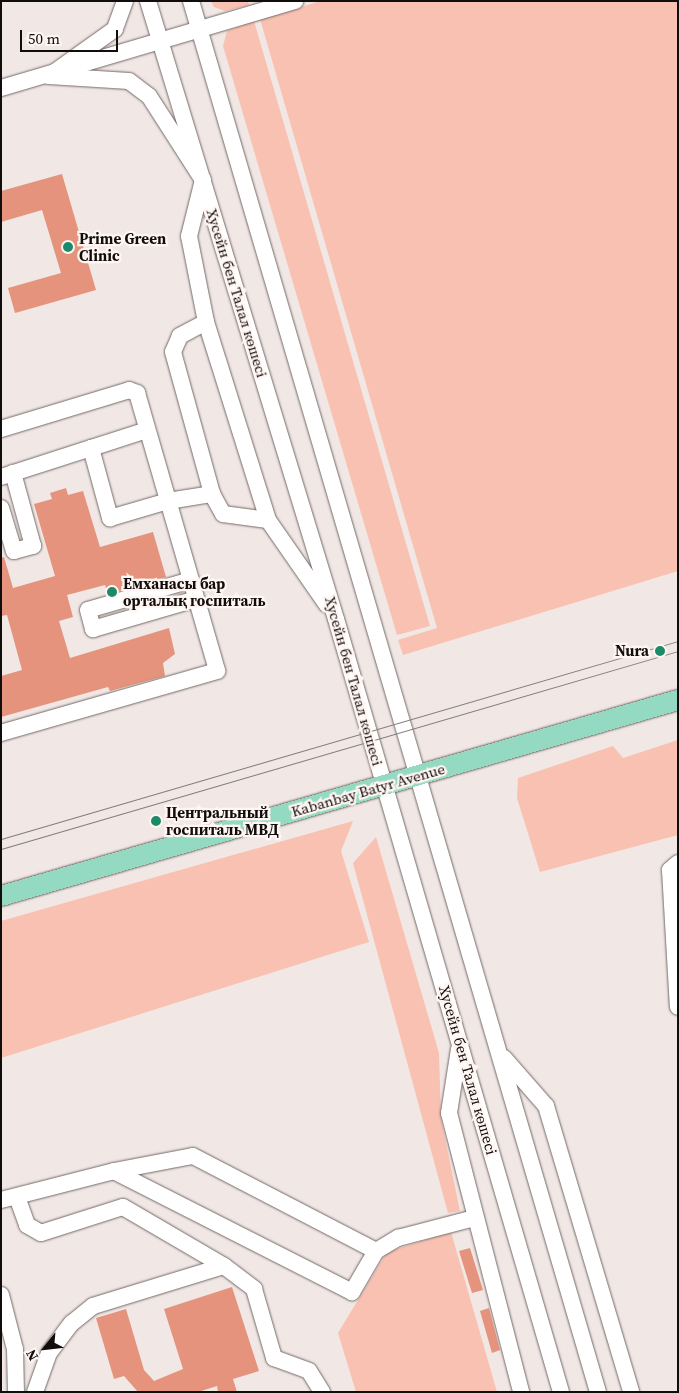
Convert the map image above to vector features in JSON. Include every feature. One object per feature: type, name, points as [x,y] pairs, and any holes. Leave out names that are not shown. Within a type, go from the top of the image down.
[{"type":"main road","name":"Kabanbay Batyr Avenue","points":[[1,896],[678,700]]},
{"type":"street","points":[[50,76],[115,29],[125,1]]},
{"type":"street","name":"Хусейн бен Талал көшесі","points":[[148,1],[336,619],[561,1392]]},
{"type":"street","points":[[191,1],[598,1392]]},
{"type":"street","points":[[1,88],[50,76],[295,1]]},
{"type":"street","points":[[50,76],[129,81],[149,96],[203,180],[189,236],[206,322],[268,520],[336,619]]},
{"type":"street","points":[[206,322],[180,336],[173,352],[212,494],[223,514],[268,520]]},
{"type":"street","points":[[1,429],[129,390],[137,393],[217,670],[1,733]]},
{"type":"street","points":[[1,508],[14,551],[33,546],[7,475],[147,430]]},
{"type":"street","points":[[91,448],[110,518],[168,502],[212,494]]},
{"type":"street","points":[[191,580],[88,610],[93,629],[196,599]]},
{"type":"street","points":[[674,867],[678,1007]]},
{"type":"street","points":[[460,1044],[450,1114],[475,1218],[521,1392]]},
{"type":"street","points":[[500,1054],[546,1106],[632,1392]]},
{"type":"street","points":[[322,1392],[308,1371],[274,1358],[254,1289],[224,1266],[123,1207],[42,1233],[27,1225],[9,1199],[114,1171],[194,1156],[376,1251]]},
{"type":"street","points":[[114,1171],[352,1292],[376,1251],[398,1238],[475,1218]]},
{"type":"street","points":[[35,1392],[53,1347],[72,1323],[92,1306],[224,1266]]},
{"type":"street","points":[[1,1295],[14,1349],[16,1392]]},
{"type":"shaded area","points":[[211,1],[248,1],[249,5],[225,11],[214,7]]},
{"type":"shaded area","points":[[321,1],[678,1],[678,571],[403,655],[398,640],[437,628],[260,19]]},
{"type":"shaded area","points":[[254,21],[430,626],[397,635],[223,46],[227,31]]},
{"type":"shaded area","points":[[678,740],[678,835],[540,872],[517,798],[518,778],[613,746],[623,758]]},
{"type":"shaded area","points":[[353,821],[341,851],[369,942],[1,1058],[1,921]]},
{"type":"shaded area","points":[[376,837],[439,1053],[441,1119],[460,1211],[448,1213],[353,863]]},
{"type":"shaded area","points":[[451,1232],[497,1392],[356,1392],[338,1333],[387,1252]]},
{"type":"building","name":"Prime Green Clinic","points":[[62,174],[96,290],[15,313],[8,288],[61,273],[42,210],[1,222],[1,191]]},
{"type":"building","points":[[66,488],[68,495],[83,491],[100,547],[153,532],[166,577],[108,594],[105,585],[67,595],[73,617],[59,621],[70,658],[169,628],[175,654],[163,663],[165,676],[110,691],[108,687],[1,717],[1,676],[22,670],[7,615],[1,616],[1,558],[4,557],[13,588],[55,576],[34,504],[52,499],[50,493]]},
{"type":"building","points":[[470,1248],[483,1290],[472,1293],[459,1251]]},
{"type":"building","points":[[232,1287],[259,1371],[233,1379],[237,1392],[218,1392],[217,1386],[198,1392],[138,1392],[124,1376],[114,1379],[96,1318],[126,1309],[144,1370],[154,1381],[183,1369],[164,1309]]},
{"type":"building","points":[[489,1308],[500,1350],[492,1353],[480,1311]]},
{"type":"tram line","points":[[1,839],[678,641]]},
{"type":"tram line","points":[[1,849],[678,651]]},
{"type":"place","name":"Prime Green Clinic","points":[[68,247]]},
{"type":"place","name":"Емханасы бар орталық госпиталь","points":[[112,592]]},
{"type":"place","name":"Nura","points":[[660,651]]},
{"type":"place","name":"Центральный госпиталь МВД","points":[[156,821]]}]
